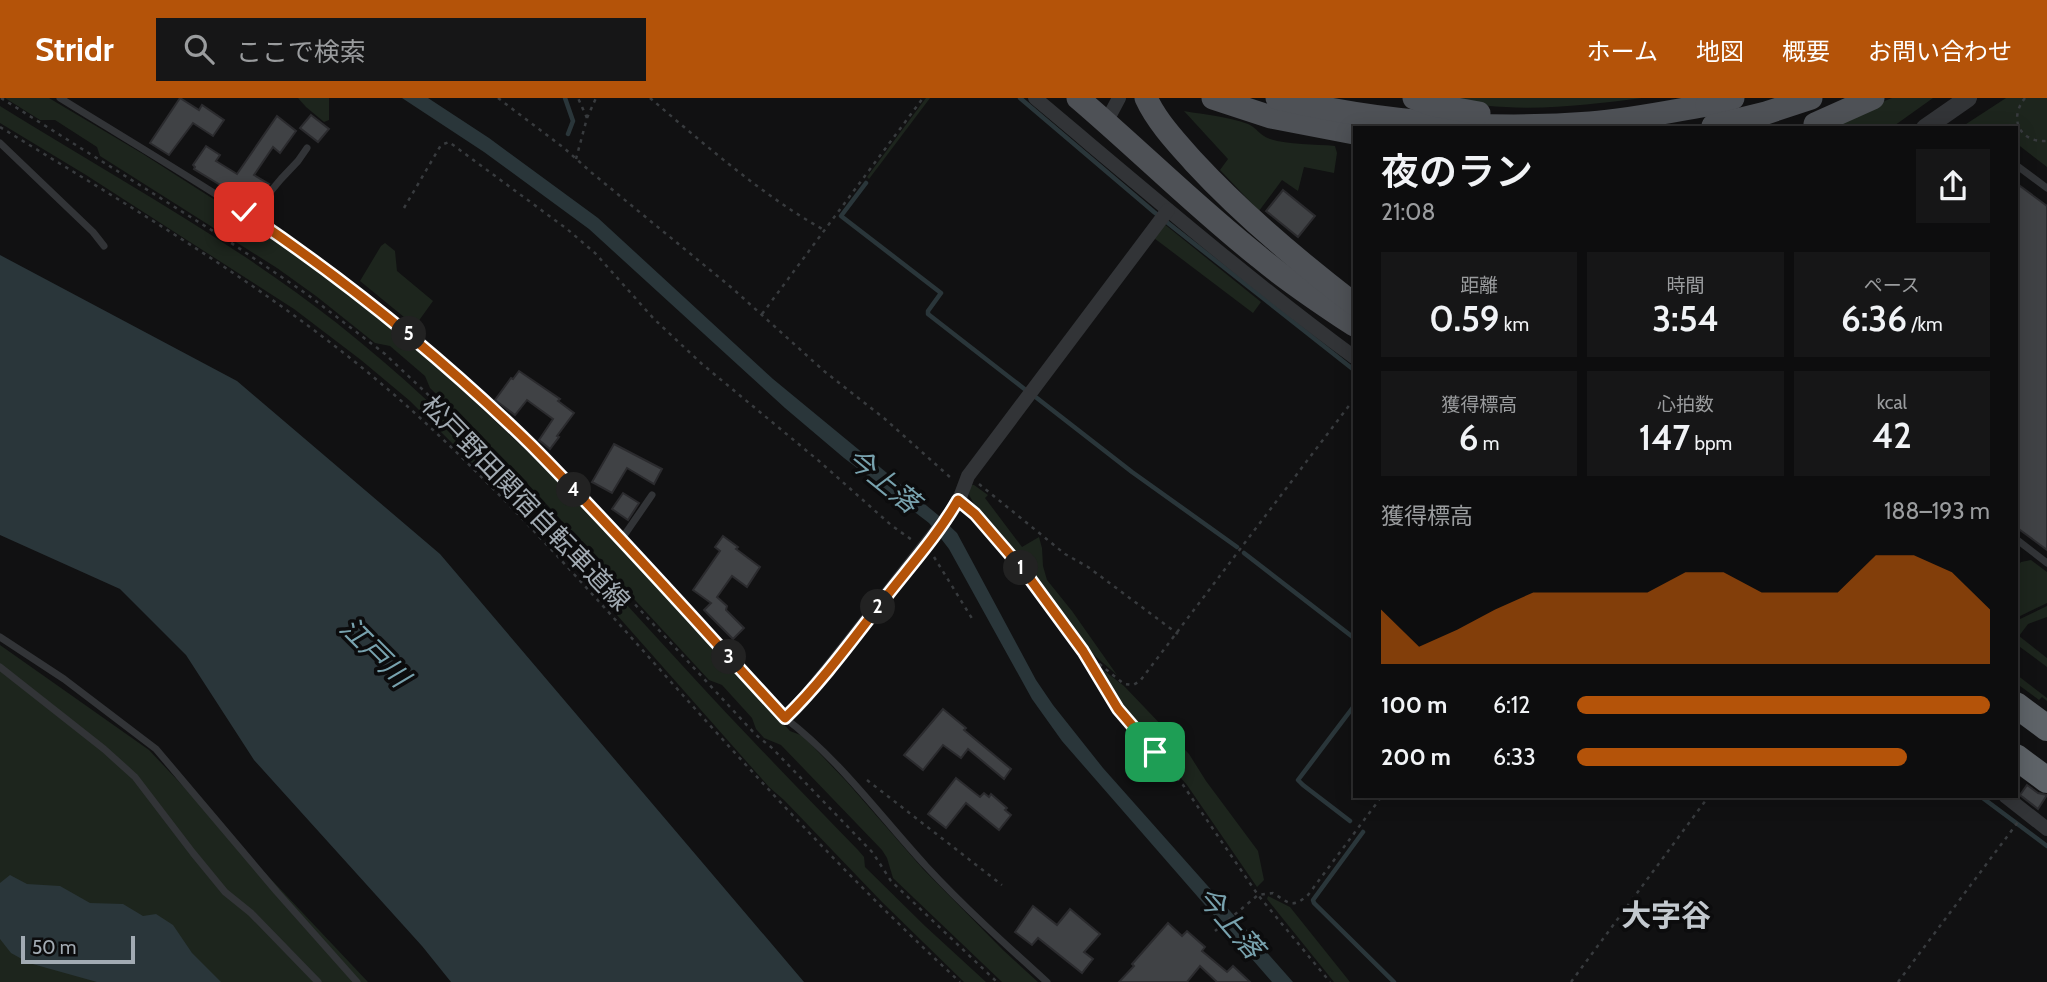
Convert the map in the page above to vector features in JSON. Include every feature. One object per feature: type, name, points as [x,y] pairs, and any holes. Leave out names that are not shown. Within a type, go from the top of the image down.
[{"type":"highway","points":[[2018,706],[2047,728]]},
{"type":"highway","points":[[2018,758],[2047,780]]},
{"type":"main road","points":[[1079,98],[1259,258],[1353,324]]},
{"type":"main road","points":[[1146,98],[1179,146],[1235,205],[1353,303]]},
{"type":"main road","points":[[1213,98],[1271,117],[1353,133]]},
{"type":"main road","points":[[1277,98],[1330,109],[1427,123],[1496,126],[1591,123],[1656,115],[1711,117],[1766,113],[1811,98]]},
{"type":"main road","points":[[1414,98],[1433,105],[1494,115],[1545,115],[1617,109],[1711,117],[1733,98]]},
{"type":"main road","points":[[1812,126],[1873,98]]},
{"type":"main road","points":[[1330,109],[1355,126]]},
{"type":"street","points":[[1035,98],[1086,141],[1163,215],[1353,356]]},
{"type":"street","points":[[1110,115],[1119,98]]},
{"type":"street","points":[[1928,126],[1968,98]]},
{"type":"street","points":[[1711,117],[1734,126]]},
{"type":"street","points":[[1086,141],[1098,128]]},
{"type":"street","points":[[785,718],[819,681],[928,544],[949,515],[963,488],[1163,215]]},
{"type":"street","points":[[2008,798],[2047,829]]},
{"type":"lane","points":[[61,98],[250,216],[348,285],[421,345],[530,445],[785,718],[808,736],[856,785],[927,866],[1047,982]]},
{"type":"lane","points":[[0,143],[93,232],[104,246]]},
{"type":"lane","points":[[250,216],[307,148]]},
{"type":"lane","points":[[2018,166],[2047,188]]},
{"type":"lane","points":[[621,540],[652,495]]},
{"type":"lane","points":[[2018,541],[2047,563]]},
{"type":"lane","points":[[0,637],[64,679],[156,749],[357,982]]},
{"type":"lane","points":[[0,667],[104,749],[135,777],[225,892],[251,913],[318,982]]},
{"type":"path","points":[[1,98],[235,245],[308,295],[385,354],[529,490],[756,735],[771,747],[873,853],[891,881],[997,982]]},
{"type":"path","points":[[498,98],[576,159],[762,314],[824,371],[885,419],[963,488],[1027,522],[1065,554],[1088,567],[1178,634]]},
{"type":"path","points":[[578,98],[587,118]]},
{"type":"path","points":[[576,159],[587,118],[596,98]]},
{"type":"path","points":[[650,98],[722,159],[807,221],[824,230]]},
{"type":"path","points":[[762,314],[923,98]]},
{"type":"path","points":[[2025,98],[2017,113],[2020,129],[2032,139],[2047,141]]},
{"type":"path","name":"松戸野田関宿自転車道線","points":[[0,127],[196,248],[308,324],[408,407],[589,589],[806,829],[960,982]]},
{"type":"path","points":[[404,208],[441,145],[449,142],[567,229],[595,253],[654,319],[702,364],[891,525],[928,544],[973,620]]},
{"type":"path","points":[[1083,651],[1124,684],[1133,685],[1140,681],[1353,400]]},
{"type":"path","points":[[963,488],[975,514],[1025,572],[1083,651],[1118,709],[1183,785],[1258,895],[1330,982]]},
{"type":"path","points":[[863,777],[1002,885]]},
{"type":"path","points":[[1216,930],[1258,895],[1273,892],[1291,904],[1298,904],[1308,895],[1381,798]]},
{"type":"path","points":[[1571,982],[1708,798]]},
{"type":"path","points":[[1898,982],[2013,829]]},
{"type":"shaded area","points":[[5,98],[49,98],[254,225],[367,306],[442,371],[579,503],[790,731],[803,736],[923,869],[1038,982],[1002,982],[893,878],[882,850],[781,745],[764,738],[756,729],[752,718],[722,685],[709,680],[525,481],[430,388],[425,376],[390,346],[375,343],[277,268],[100,156],[97,147],[55,120],[40,120]]},
{"type":"shaded area","points":[[298,98],[329,98],[329,120],[324,122]]},
{"type":"shaded area","points":[[926,98],[930,98],[869,179],[867,177]]},
{"type":"shaded area","points":[[1447,98],[1642,98],[1519,108]]},
{"type":"shaded area","points":[[1892,98],[1933,98],[1894,126],[1840,126],[1834,121]]},
{"type":"shaded area","points":[[2006,98],[2047,98],[2047,167],[2018,145],[2018,126],[1963,126]]},
{"type":"shaded area","points":[[0,106],[257,265],[338,324],[386,364],[522,493],[858,850],[864,857],[865,867],[986,982],[964,982],[882,902],[769,787],[563,554],[410,401],[294,309],[0,123]]},
{"type":"shaded area","points":[[1184,111],[1240,121],[1251,125],[1267,138],[1277,141],[1335,146],[1337,153],[1334,173],[1304,167],[1298,191],[1282,180],[1259,211],[1220,170],[1228,159]]},
{"type":"shaded area","points":[[1163,223],[1261,302],[1253,313],[1154,238]]},
{"type":"shaded area","points":[[385,243],[395,251],[397,271],[433,301],[415,326],[360,281]]},
{"type":"shaded area","points":[[970,485],[988,495],[985,498],[1022,547],[1039,537],[1047,580],[1117,675],[1080,643],[978,511],[969,495]]},
{"type":"shaded area","points":[[2031,560],[2047,572],[2047,603],[2018,617],[2018,566],[2021,562]]},
{"type":"shaded area","points":[[2047,606],[2047,617],[2028,624],[2019,636],[2047,658],[2047,667],[2018,645],[2018,620]]},
{"type":"shaded area","points":[[0,645],[149,750],[368,982],[0,982]]},
{"type":"shaded area","points":[[1093,662],[1124,686],[1189,754],[1258,851],[1264,880],[1257,887],[1187,785],[1123,711],[1098,675]]},
{"type":"shaded area","points":[[2018,676],[2047,698],[2047,701],[2042,697],[2039,700],[2018,684]]},
{"type":"shaded area","points":[[1268,896],[1290,907],[1350,982],[1334,982],[1267,899]]},
{"type":"water","name":"今上落","points":[[402,98],[428,98],[489,138],[598,218],[773,379],[957,533],[1036,680],[1053,705],[1103,768],[1293,982],[1272,982],[1062,741],[1032,699],[949,549],[929,523],[844,458],[785,408],[589,229],[484,152]]},
{"type":"water","name":"江戸川","points":[[0,255],[237,381],[440,554],[804,982],[451,982],[422,946],[254,760],[186,655],[120,589],[0,535]]},
{"type":"water","points":[[10,875],[27,884],[60,886],[90,903],[123,904],[143,916],[156,914],[173,925],[192,953],[221,982],[97,982],[29,963],[11,953],[0,939],[0,883]]},
{"type":"building","points":[[180,98],[199,110],[202,105],[224,120],[213,136],[193,123],[169,155],[150,143]]},
{"type":"building","points":[[311,115],[329,129],[318,142],[300,128]]},
{"type":"building","points":[[277,116],[296,131],[280,153],[273,147],[254,175],[269,184],[267,186],[255,186],[245,200],[194,169],[193,165],[206,146],[220,155],[216,161],[237,174]]},
{"type":"building","points":[[2018,184],[2047,206],[2047,550],[2018,528]]},
{"type":"building","points":[[1283,190],[1315,216],[1298,237],[1266,211]]},
{"type":"building","points":[[519,371],[560,399],[558,401],[574,413],[550,449],[539,440],[553,419],[527,400],[515,415],[495,400]]},
{"type":"building","points":[[614,444],[662,469],[654,484],[627,468],[612,493],[592,482]]},
{"type":"building","points":[[623,493],[639,503],[628,520],[612,509]]},
{"type":"building","points":[[723,536],[760,567],[747,587],[732,576],[717,597],[744,628],[733,639],[704,610],[711,603],[693,590],[720,551],[715,547]]},
{"type":"building","points":[[943,709],[1011,769],[1004,779],[968,749],[961,758],[943,745],[923,770],[904,755]]},
{"type":"building","points":[[956,778],[980,797],[984,793],[989,797],[991,794],[1007,808],[1005,810],[1011,815],[999,830],[966,803],[946,828],[928,814]]},
{"type":"building","points":[[2027,785],[2038,793],[2047,795],[2038,809],[2020,795]]},
{"type":"building","points":[[1033,906],[1057,925],[1070,909],[1100,934],[1084,952],[1093,959],[1082,973],[1038,938],[1032,945],[1015,932]]},
{"type":"building","points":[[1168,923],[1182,936],[1187,931],[1205,947],[1202,951],[1227,972],[1233,966],[1250,982],[1217,982],[1200,966],[1187,982],[1119,982]]},
{"type":"waterway","points":[[565,98],[573,121],[568,134]]},
{"type":"waterway","points":[[1020,98],[1154,212],[1353,369]]},
{"type":"waterway","points":[[866,183],[841,216],[941,293],[928,314],[1027,391]]},
{"type":"waterway","points":[[1033,395],[1132,472],[1237,547]]},
{"type":"waterway","points":[[1244,553],[1353,637]]},
{"type":"waterway","points":[[1350,821],[1298,780],[1353,707]]},
{"type":"waterway","points":[[1983,798],[2047,846]]},
{"type":"waterway","points":[[1363,832],[1313,900],[1394,982]]},
{"type":"district","name":"大字谷","points":[[1666,915]]},
{"type":"route","points":[[244,212],[296,247],[391,319],[530,445],[595,511],[785,718],[834,662],[932,538],[958,500],[975,514],[1025,572],[1083,651],[1118,709],[1155,752]]}]
